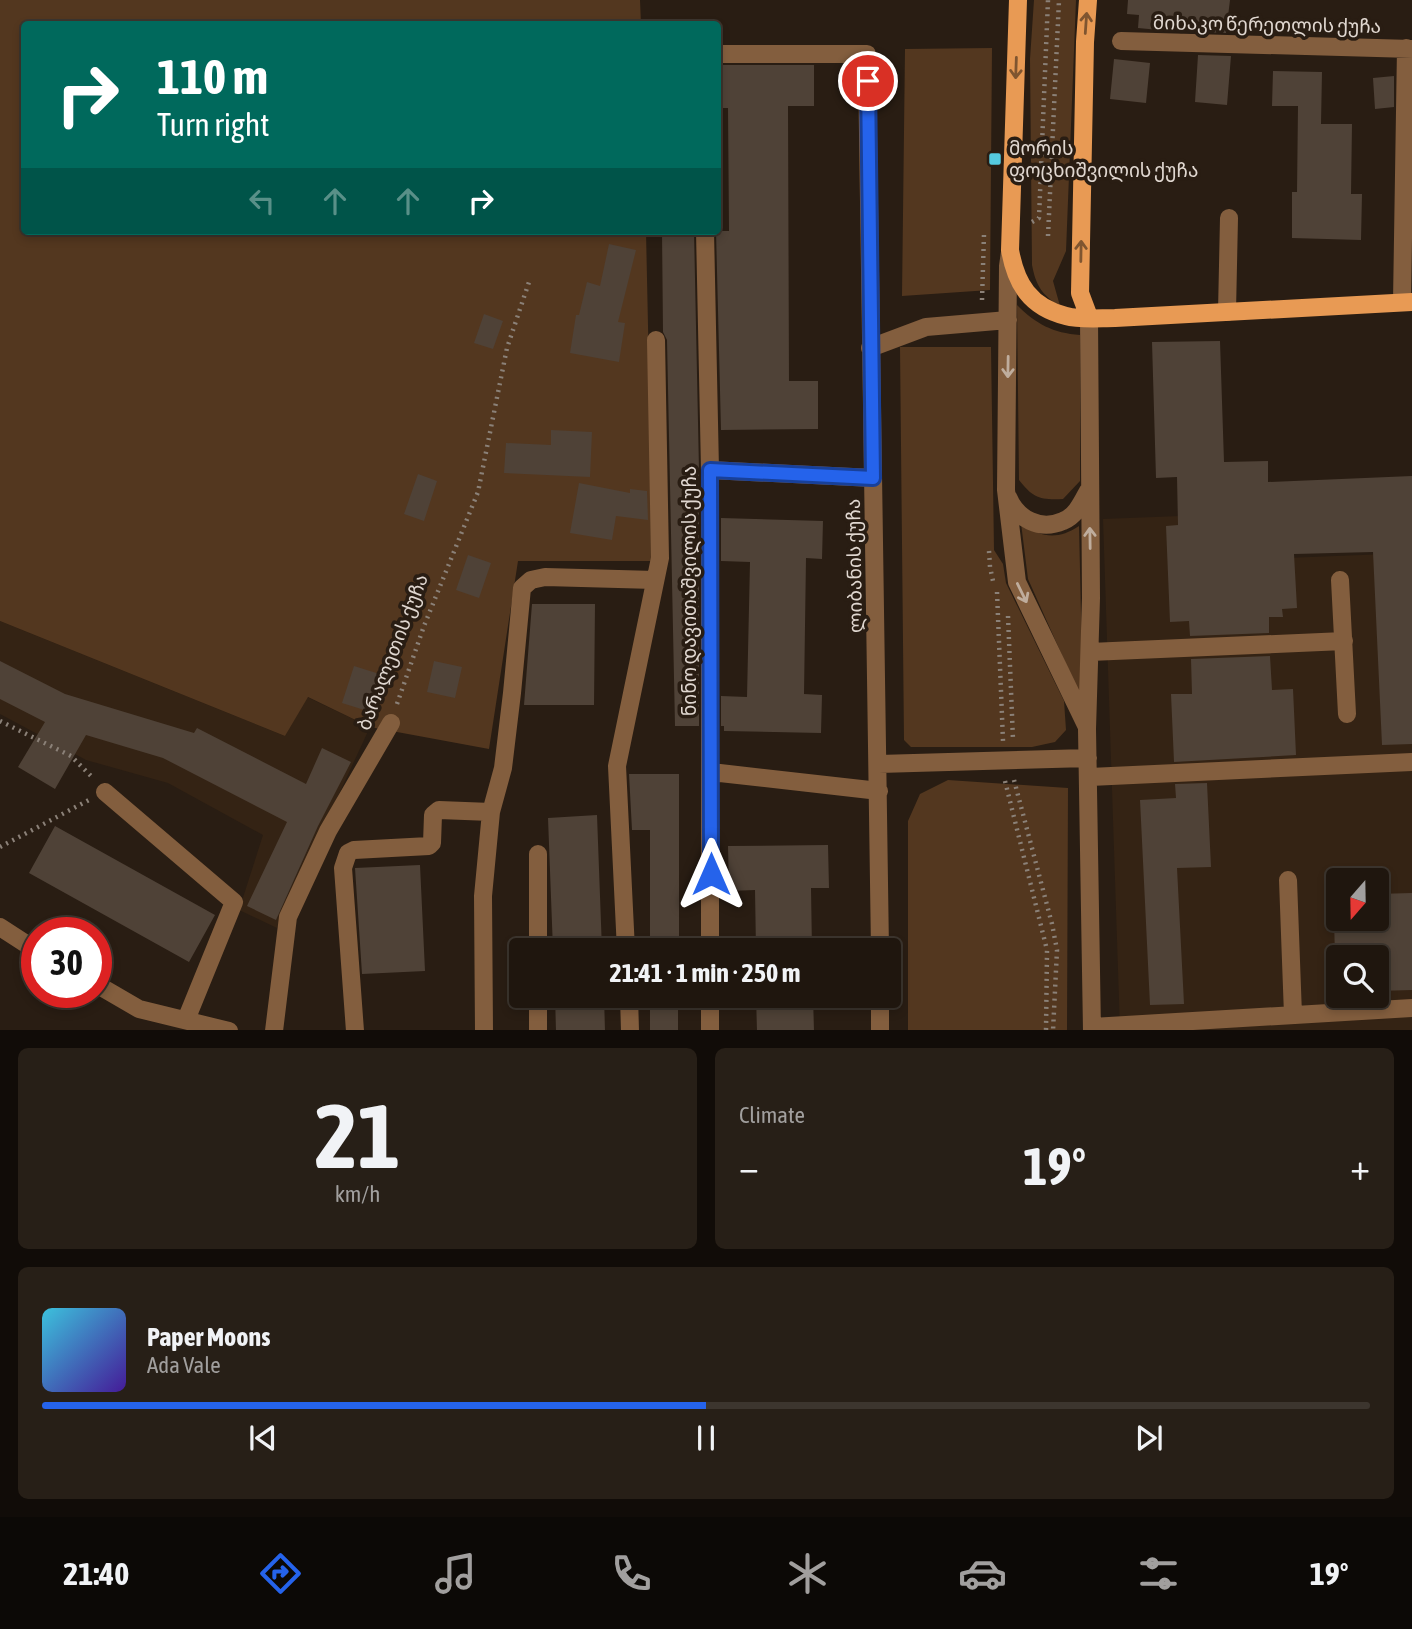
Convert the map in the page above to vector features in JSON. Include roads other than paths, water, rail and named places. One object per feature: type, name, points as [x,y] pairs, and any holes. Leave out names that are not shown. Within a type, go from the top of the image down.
[{"type":"main road","points":[[1018,0],[1010,250],[1014,273],[1027,294],[1045,309],[1067,317],[1115,318],[1407,302]]},
{"type":"main road","points":[[1088,0],[1080,293],[1089,317]]},
{"type":"street","name":"მიხაკო წერეთლის ქუჩა","points":[[1121,41],[1409,48]]},
{"type":"street","points":[[1407,302],[1409,48]]},
{"type":"street","name":"ლიბანის ქუჩა","points":[[721,54],[867,54],[880,938]]},
{"type":"street","points":[[1227,312],[1229,218]]},
{"type":"street","name":"ნინო დავითაშვილის ქუჩა","points":[[705,235],[710,470],[710,938]]},
{"type":"street","points":[[1010,250],[1006,490],[1017,582],[1087,729]]},
{"type":"street","points":[[1089,317],[1091,598],[1087,729],[1090,777],[1092,1029],[1412,1008]]},
{"type":"street","points":[[870,348],[926,327],[1007,320]]},
{"type":"street","points":[[625,938],[617,766],[660,558],[656,340]]},
{"type":"street","points":[[710,470],[873,478]]},
{"type":"street","points":[[1006,490],[1013,508],[1027,521],[1046,525],[1065,521],[1079,508],[1089,489]]},
{"type":"street","points":[[484,1030],[484,896],[491,812],[503,768],[522,588],[531,580],[545,577],[655,580]]},
{"type":"street","points":[[1340,580],[1347,714]]},
{"type":"street","points":[[1090,652],[1344,641]]},
{"type":"street","name":"ბარალეთის ქუჩა","points":[[274,1030],[288,917],[328,831],[391,723]]},
{"type":"street","points":[[879,764],[1008,754],[1088,758]]},
{"type":"street","points":[[1090,777],[1412,762]]},
{"type":"street","points":[[711,772],[879,791]]},
{"type":"street","points":[[105,792],[234,902],[186,1020]]},
{"type":"street","points":[[355,1030],[343,868],[348,853],[354,850],[429,846],[432,843],[433,815],[439,810],[491,812]]},
{"type":"street","points":[[538,854],[538,938]]},
{"type":"street","points":[[1288,880],[1293,1015]]},
{"type":"street","points":[[0,927],[21,941]]},
{"type":"street","points":[[112,993],[139,1009],[225,1030]]},
{"type":"street","points":[[538,1008],[538,1030]]},
{"type":"street","points":[[629,1008],[630,1030]]},
{"type":"street","points":[[710,1008],[710,1030]]},
{"type":"street","points":[[880,1008],[880,1030]]},
{"type":"place","name":"მორის ფოცხიშვილის ქუჩა","points":[[995,159]]}]
